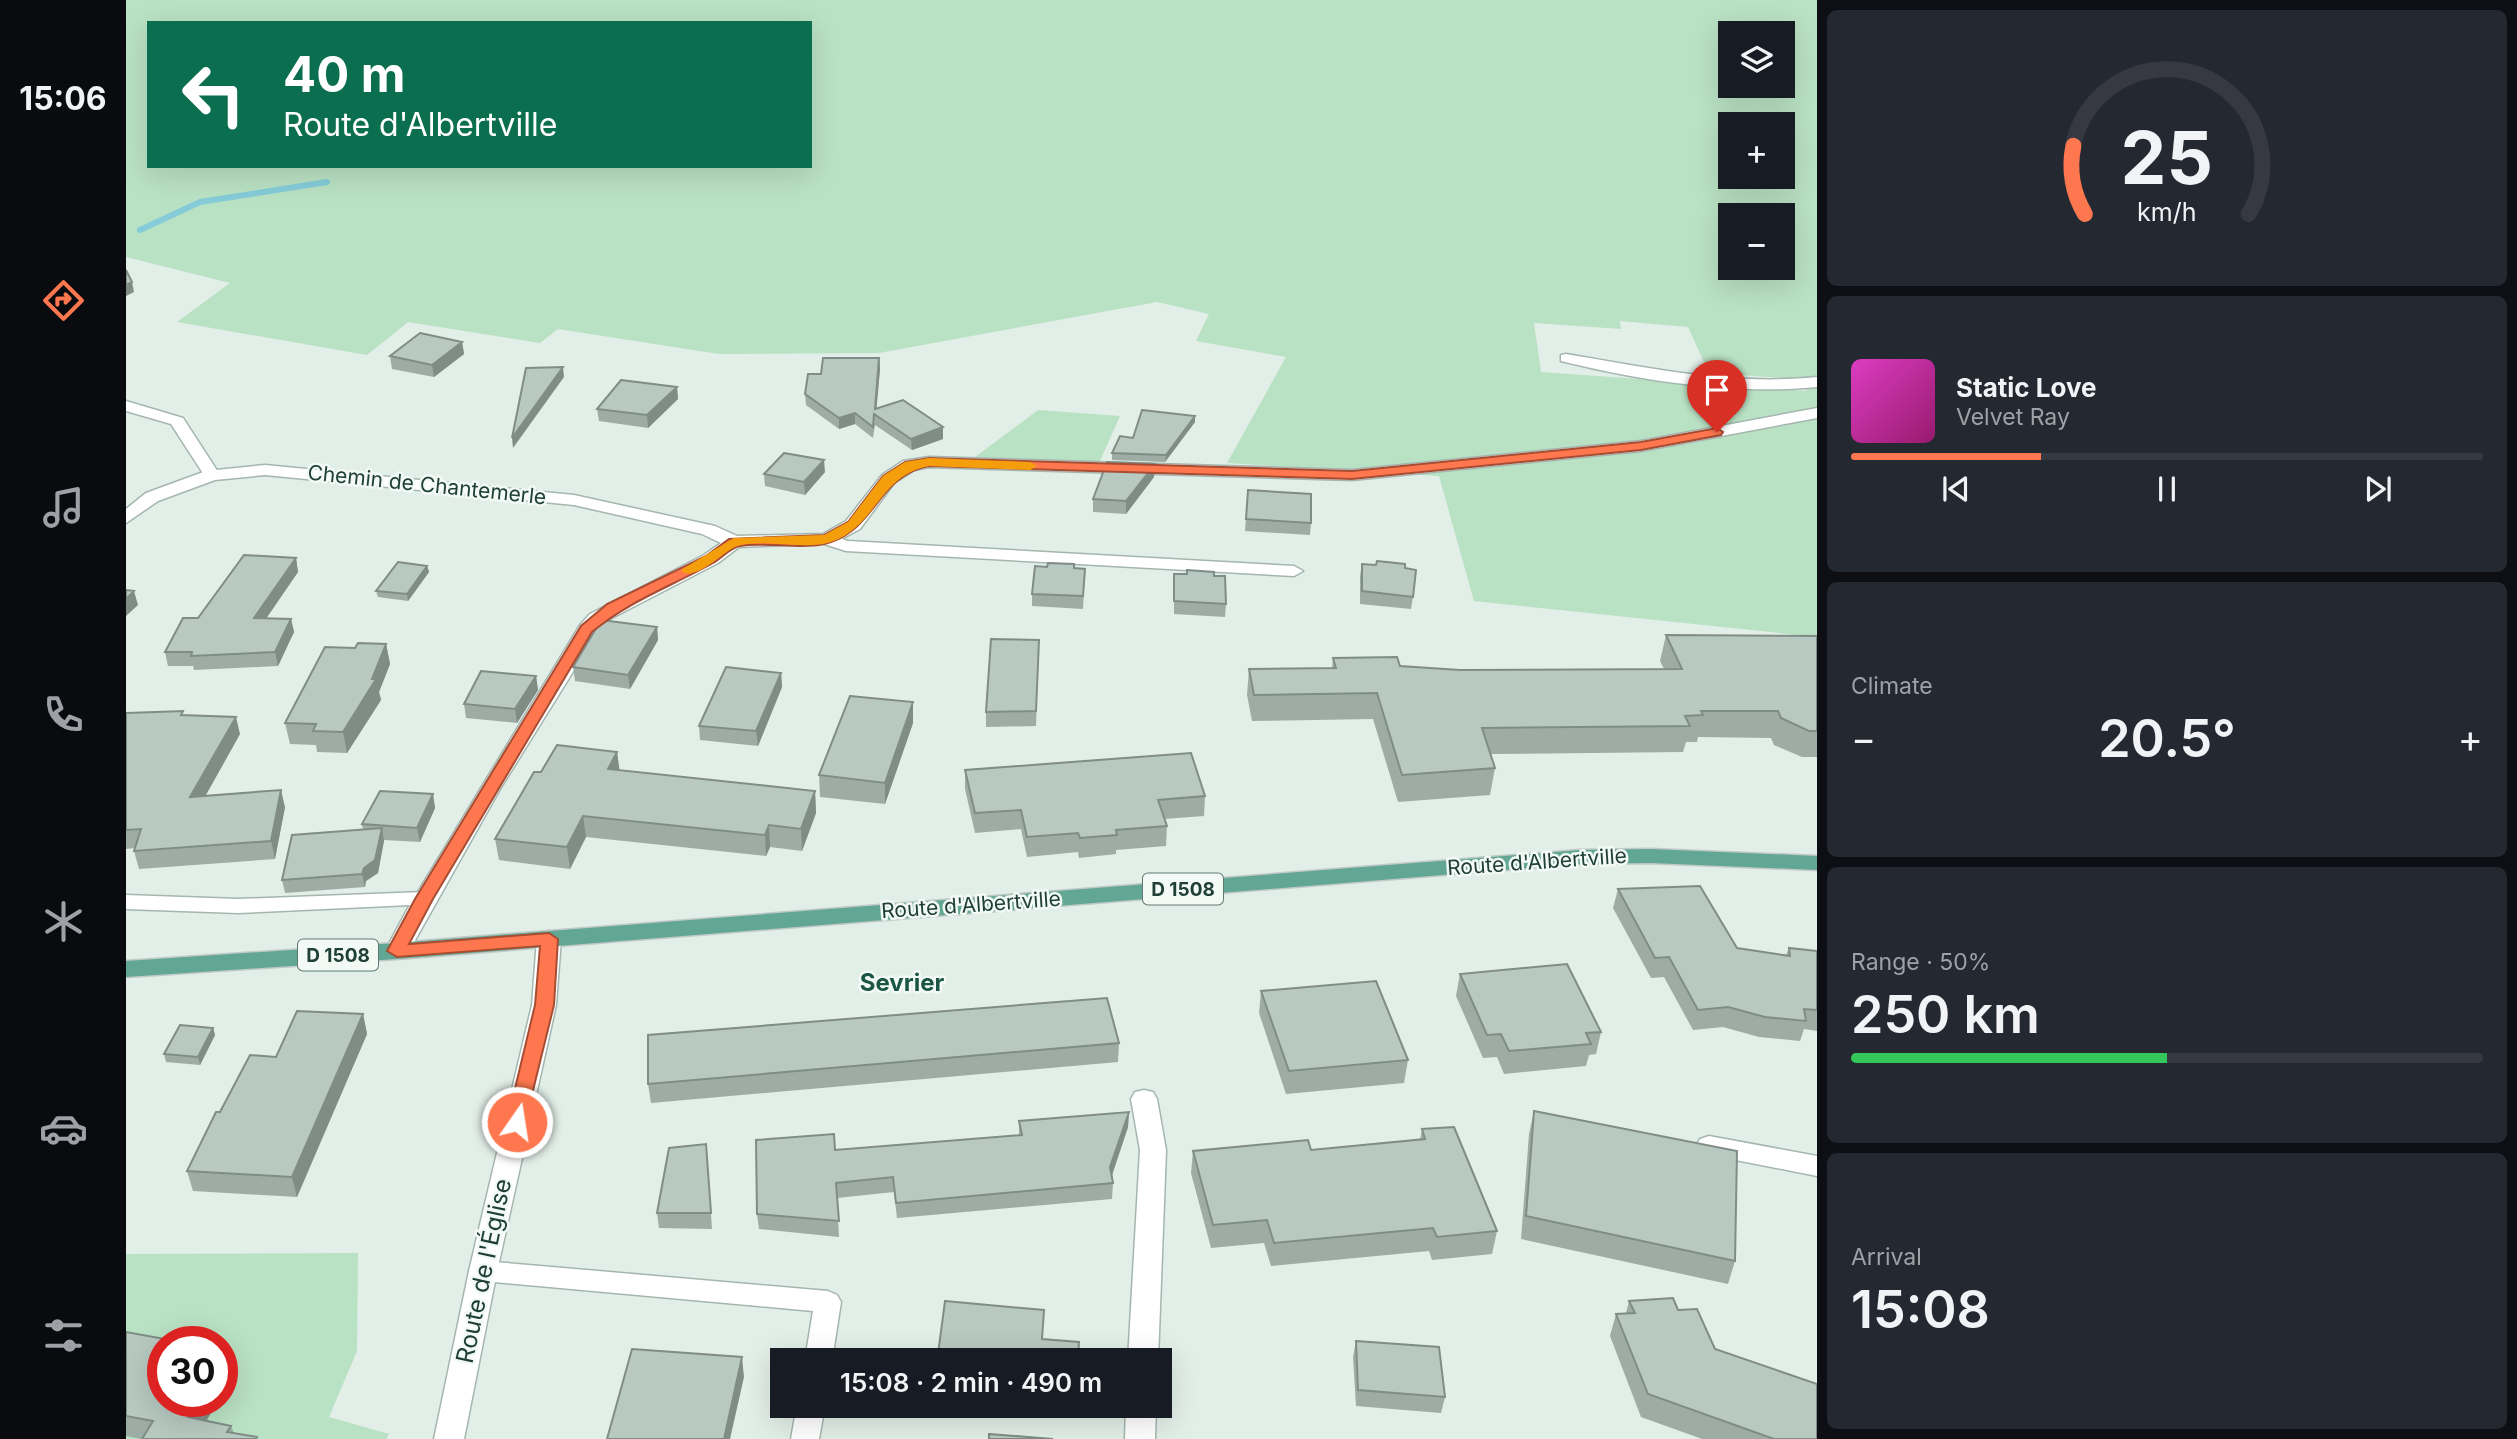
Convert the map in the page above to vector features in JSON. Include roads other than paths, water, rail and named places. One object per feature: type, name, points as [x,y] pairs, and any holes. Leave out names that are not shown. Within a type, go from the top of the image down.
[{"type":"main road","name":"Route d'Albertville","points":[[126,969],[397,951],[1580,857],[1651,856],[1817,863]]},
{"type":"street","points":[[397,951],[424,899],[587,629],[612,608],[711,559],[734,542],[827,539],[853,525],[888,479],[909,465],[929,462],[1352,475],[1641,446],[1817,413]]},
{"type":"street","name":"Chemin de Chantemerle","points":[[126,518],[152,497],[212,475],[265,470],[560,499],[708,530],[734,542]]},
{"type":"street","name":"Route de l'Église","points":[[449,1439],[483,1271],[544,1005],[549,939]]},
{"type":"street","points":[[1144,1100],[1153,1150],[1144,1348]]},
{"type":"street","points":[[1679,1140],[1817,1166]]},
{"type":"street","points":[[1140,1439],[1141,1418]]},
{"type":"lane","points":[[1566,358],[1670,377],[1760,384],[1817,382]]},
{"type":"lane","points":[[126,406],[177,421],[212,475]]},
{"type":"lane","points":[[827,539],[846,546],[1294,571]]},
{"type":"lane","points":[[126,901],[238,906],[424,899]]},
{"type":"lane","points":[[483,1271],[828,1302],[820,1348]]},
{"type":"lane","points":[[805,1439],[809,1418]]},
{"type":"waterway","points":[[140,230],[200,202],[327,182]]},
{"type":"district","name":"Sevrier","points":[[902,983]]}]
